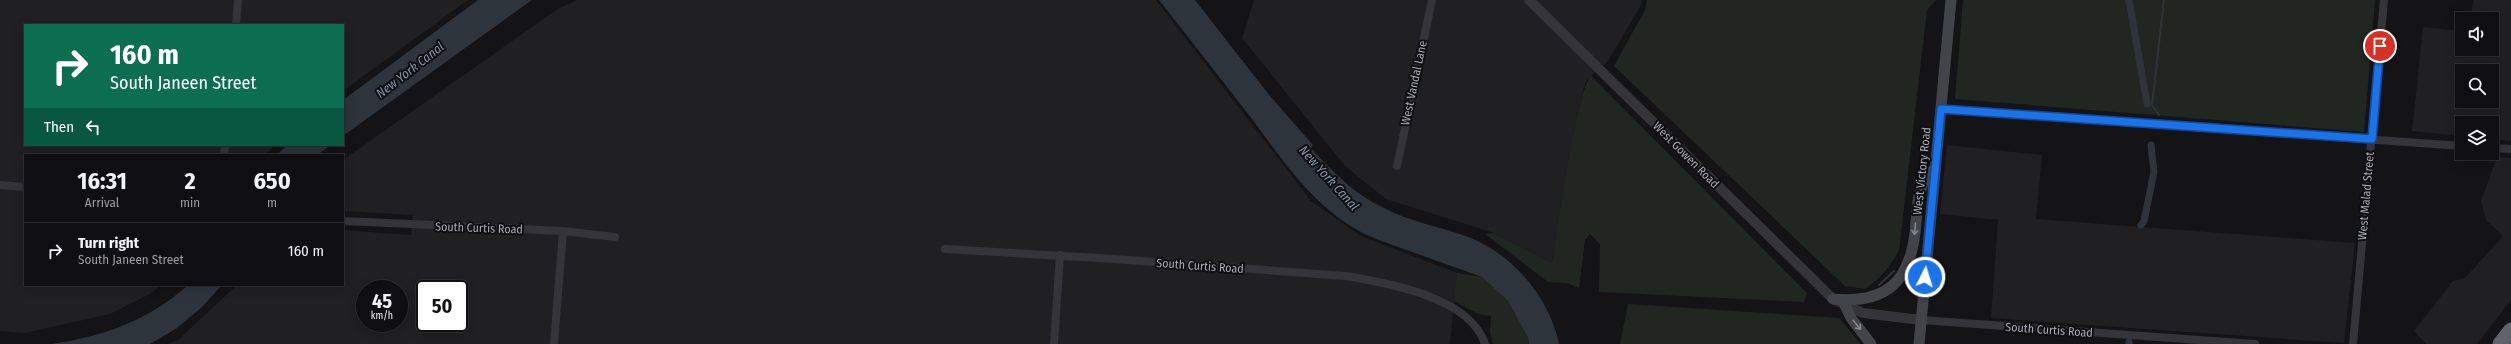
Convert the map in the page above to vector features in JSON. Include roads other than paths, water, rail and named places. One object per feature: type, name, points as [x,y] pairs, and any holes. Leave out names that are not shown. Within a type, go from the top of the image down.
[{"type":"highway","points":[[2500,344],[2511,330]]},
{"type":"main road","name":"West Victory Road","points":[[1919,344],[1951,0]]},
{"type":"main road","points":[[1833,299],[1861,299],[1885,292],[1894,286],[1903,275],[1912,252],[1918,195],[1923,181],[1935,168]]},
{"type":"main road","points":[[1845,305],[1851,318],[1871,344]]},
{"type":"street","points":[[236,24],[238,0]]},
{"type":"street","name":"West Vandal Lane","points":[[1397,166],[1432,0]]},
{"type":"street","name":"West Gowen Road","points":[[1530,0],[1833,299],[1845,305]]},
{"type":"street","name":"West Malad Street","points":[[2352,344],[2384,0]]},
{"type":"street","points":[[1941,109],[2455,145]]},
{"type":"street","points":[[2499,148],[2511,149]]},
{"type":"street","points":[[0,185],[24,187]]},
{"type":"street","name":"South Curtis Road","points":[[344,221],[563,231],[615,237]]},
{"type":"street","points":[[554,344],[563,231]]},
{"type":"street","name":"South Curtis Road","points":[[945,249],[1060,255],[1346,276],[1376,281],[1413,291],[1451,306],[1478,329],[1484,344]]},
{"type":"street","points":[[1054,344],[1060,255]]},
{"type":"street","name":"South Curtis Road","points":[[1845,305],[1874,316],[2255,344]]},
{"type":"water","name":"New York Canal","points":[[478,0],[532,0],[344,135],[344,99]]},
{"type":"water","name":"New York Canal","points":[[1159,0],[1195,0],[1270,96],[1313,145],[1311,148],[1336,174],[1363,196],[1395,213],[1473,239],[1503,257],[1516,268],[1528,281],[1548,311],[1559,344],[1529,344],[1528,338],[1508,301],[1482,277],[1376,239],[1355,229],[1320,202],[1290,169]]},
{"type":"water","points":[[286,146],[330,146],[318,154],[278,154]]},
{"type":"water","points":[[187,286],[221,286],[202,307],[177,328],[150,344],[51,344],[89,337],[124,325],[158,308]]},
{"type":"waterway","points":[[2129,0],[2147,104]]},
{"type":"waterway","points":[[2159,115],[2152,105],[2164,0]]},
{"type":"waterway","points":[[2141,225],[2144,221],[2154,172],[2151,145]]},
{"type":"waterway","points":[[1879,285],[1894,271]]}]
